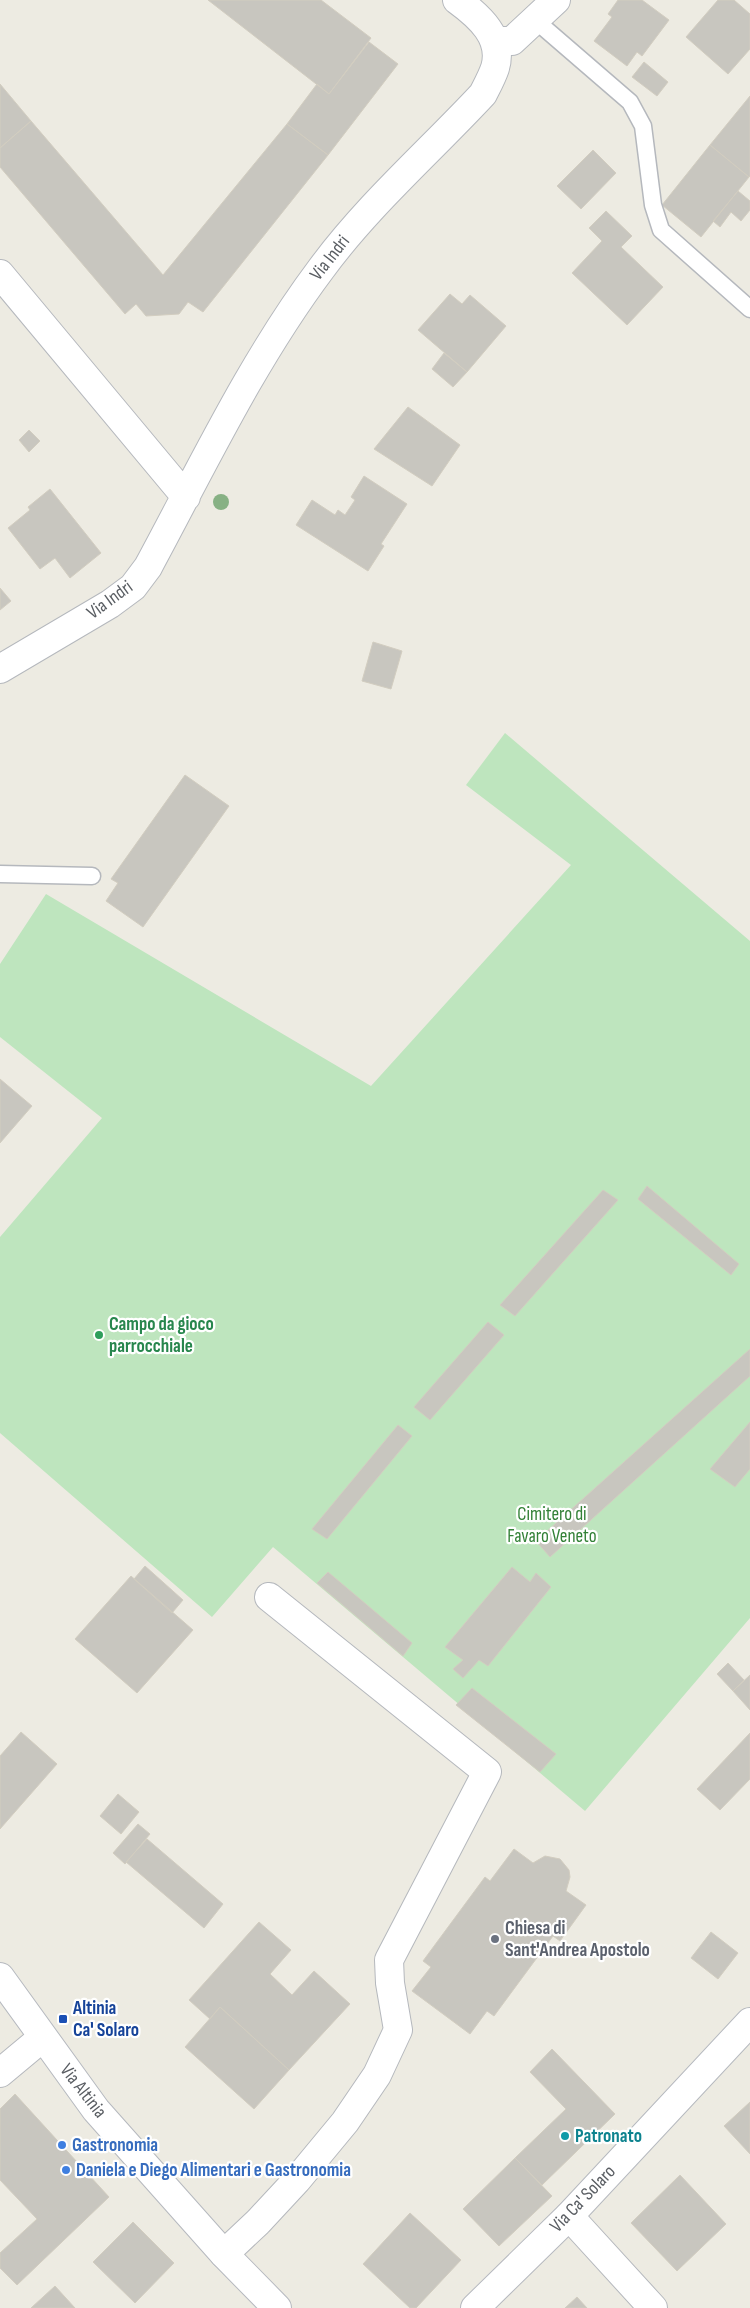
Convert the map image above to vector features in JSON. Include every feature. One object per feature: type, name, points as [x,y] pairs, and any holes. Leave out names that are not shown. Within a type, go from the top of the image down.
[{"type":"street","points":[[457,0],[482,20],[496,41],[512,41],[556,0]]},
{"type":"street","name":"Via Indri","points":[[0,669],[110,604],[133,587],[148,567],[267,350],[290,313],[321,268],[354,227],[483,94],[496,67],[496,41]]},
{"type":"street","points":[[0,274],[186,497]]},
{"type":"street","points":[[224,2254],[258,2222],[303,2173],[345,2122],[377,2075],[398,2030],[396,2006],[390,1983],[389,1960],[487,1772],[269,1597]]},
{"type":"street","name":"Via Altinia","points":[[0,1977],[42,2038],[96,2110],[224,2254],[277,2308]]},
{"type":"street","name":"Via Ca' Solaro","points":[[476,2308],[569,2216],[750,2022]]},
{"type":"street","points":[[0,2073],[42,2038]]},
{"type":"street","points":[[569,2216],[653,2308]]},
{"type":"lane","points":[[535,20],[630,102],[643,126],[653,205],[661,230],[750,309]]},
{"type":"lane","points":[[0,874],[92,876]]},
{"type":"green space","name":"Cimitero di Favaro Veneto","points":[[505,733],[750,941],[750,1618],[585,1811],[273,1547],[212,1617],[0,1433],[0,1237],[102,1118],[0,1037],[0,964],[46,894],[371,1086],[571,865],[466,785]]},
{"type":"building","points":[[208,0],[321,0],[371,38],[329,94]]},
{"type":"building","points":[[618,0],[642,0],[669,20],[642,56],[637,52],[627,66],[594,41],[612,17],[608,14]]},
{"type":"building","points":[[718,0],[734,0],[750,14],[750,49],[728,74],[686,37]]},
{"type":"building","points":[[369,42],[398,64],[328,155],[287,124],[317,84],[329,94]]},
{"type":"building","points":[[644,62],[668,82],[657,96],[632,77]]},
{"type":"building","points":[[0,84],[31,121],[0,148]]},
{"type":"building","points":[[750,96],[750,176],[749,177],[710,145]]},
{"type":"building","points":[[31,121],[163,275],[287,124],[328,155],[203,312],[188,302],[179,314],[146,316],[136,304],[125,314],[0,167],[0,148]]},
{"type":"building","points":[[710,145],[749,177],[701,237],[662,205]]},
{"type":"building","points":[[593,150],[616,173],[581,209],[557,186]]},
{"type":"building","points":[[738,191],[750,201],[750,210],[741,221],[731,212],[720,227],[713,221]]},
{"type":"building","points":[[606,211],[632,236],[621,247],[663,287],[627,325],[572,273],[602,241],[589,228]]},
{"type":"building","points":[[450,294],[462,304],[470,295],[506,326],[467,372],[418,330]]},
{"type":"building","points":[[444,353],[467,372],[453,387],[432,369]]},
{"type":"building","points":[[408,407],[460,445],[432,486],[374,449]]},
{"type":"building","points":[[29,430],[40,441],[29,452],[19,440]]},
{"type":"building","points":[[364,476],[407,504],[381,544],[384,546],[368,571],[296,525],[312,500],[335,515],[338,510],[345,515],[355,500],[351,497]]},
{"type":"building","points":[[50,489],[101,553],[70,578],[55,558],[40,569],[8,528],[30,510],[28,507]]},
{"type":"building","points":[[0,588],[11,601],[0,610]]},
{"type":"building","points":[[373,642],[402,651],[391,689],[362,681]]},
{"type":"building","points":[[185,775],[229,806],[143,927],[106,901],[118,883],[111,879]]},
{"type":"building","points":[[0,1079],[32,1106],[0,1143]]},
{"type":"building","points":[[647,1186],[739,1264],[731,1275],[638,1199]]},
{"type":"building","points":[[603,1190],[618,1200],[515,1316],[500,1305]]},
{"type":"building","points":[[488,1322],[504,1335],[430,1420],[414,1407]]},
{"type":"building","points":[[750,1349],[750,1376],[550,1557],[536,1541]]},
{"type":"building","points":[[750,1422],[750,1469],[735,1487],[710,1469]]},
{"type":"building","points":[[398,1425],[412,1436],[327,1539],[312,1529]]},
{"type":"building","points":[[145,1566],[183,1600],[172,1613],[134,1579]]},
{"type":"building","points":[[512,1567],[530,1582],[536,1573],[551,1587],[488,1666],[479,1660],[463,1678],[453,1669],[463,1660],[445,1647]]},
{"type":"building","points":[[328,1572],[412,1643],[403,1656],[317,1583]]},
{"type":"building","points":[[131,1576],[193,1630],[137,1693],[75,1639]]},
{"type":"building","points":[[728,1663],[744,1680],[733,1691],[717,1674]]},
{"type":"building","points":[[750,1675],[750,1710],[733,1691]]},
{"type":"building","points":[[472,1688],[556,1754],[540,1772],[456,1705]]},
{"type":"building","points":[[21,1732],[57,1764],[0,1829],[0,1756]]},
{"type":"building","points":[[750,1733],[750,1779],[720,1810],[697,1789]]},
{"type":"building","points":[[118,1794],[139,1812],[121,1834],[100,1816]]},
{"type":"building","points":[[138,1824],[150,1834],[125,1864],[113,1853]]},
{"type":"building","points":[[147,1839],[223,1904],[204,1928],[126,1862]]},
{"type":"building","name":"Chiesa di Sant'Andrea Apostolo","points":[[514,1849],[533,1863],[545,1856],[560,1859],[569,1870],[570,1877],[566,1891],[586,1905],[560,1941],[553,1936],[494,2016],[487,2011],[470,2034],[412,1991],[431,1967],[423,1961],[485,1877],[490,1881]]},
{"type":"building","points":[[259,1922],[291,1950],[270,1974],[292,1995],[314,1971],[350,2004],[289,2070],[220,2007],[210,2019],[189,2000]]},
{"type":"building","points":[[711,1932],[738,1953],[718,1979],[691,1958]]},
{"type":"building","points":[[220,2007],[289,2070],[254,2109],[185,2047]]},
{"type":"building","name":"Patronato","points":[[552,2049],[615,2114],[542,2185],[515,2158],[566,2109],[530,2072]]},
{"type":"building","points":[[15,2094],[109,2197],[17,2285],[0,2268],[0,2253],[37,2219],[0,2180],[0,2109]]},
{"type":"building","points":[[750,2102],[750,2154],[724,2126]]},
{"type":"building","points":[[515,2158],[552,2196],[499,2246],[463,2209]]},
{"type":"building","points":[[680,2175],[726,2224],[677,2271],[631,2223]]},
{"type":"building","points":[[410,2213],[461,2260],[416,2308],[410,2308],[363,2264]]},
{"type":"building","points":[[133,2222],[174,2263],[135,2303],[93,2262]]},
{"type":"building","points":[[55,2286],[75,2308],[31,2308]]},
{"type":"building","points":[[577,2297],[587,2308],[565,2308]]},
{"type":"place","name":"Campo da gioco parrocchiale","points":[[99,1335]]},
{"type":"place","name":"Chiesa di Sant'Andrea Apostolo","points":[[495,1939]]},
{"type":"place","name":"Altinia Ca' Solaro","points":[[63,2019]]},
{"type":"place","name":"Patronato","points":[[565,2136]]},
{"type":"place","name":"Gastronomia","points":[[62,2145]]},
{"type":"place","name":"Daniela e Diego Alimentari e Gastronomia","points":[[66,2170]]}]
